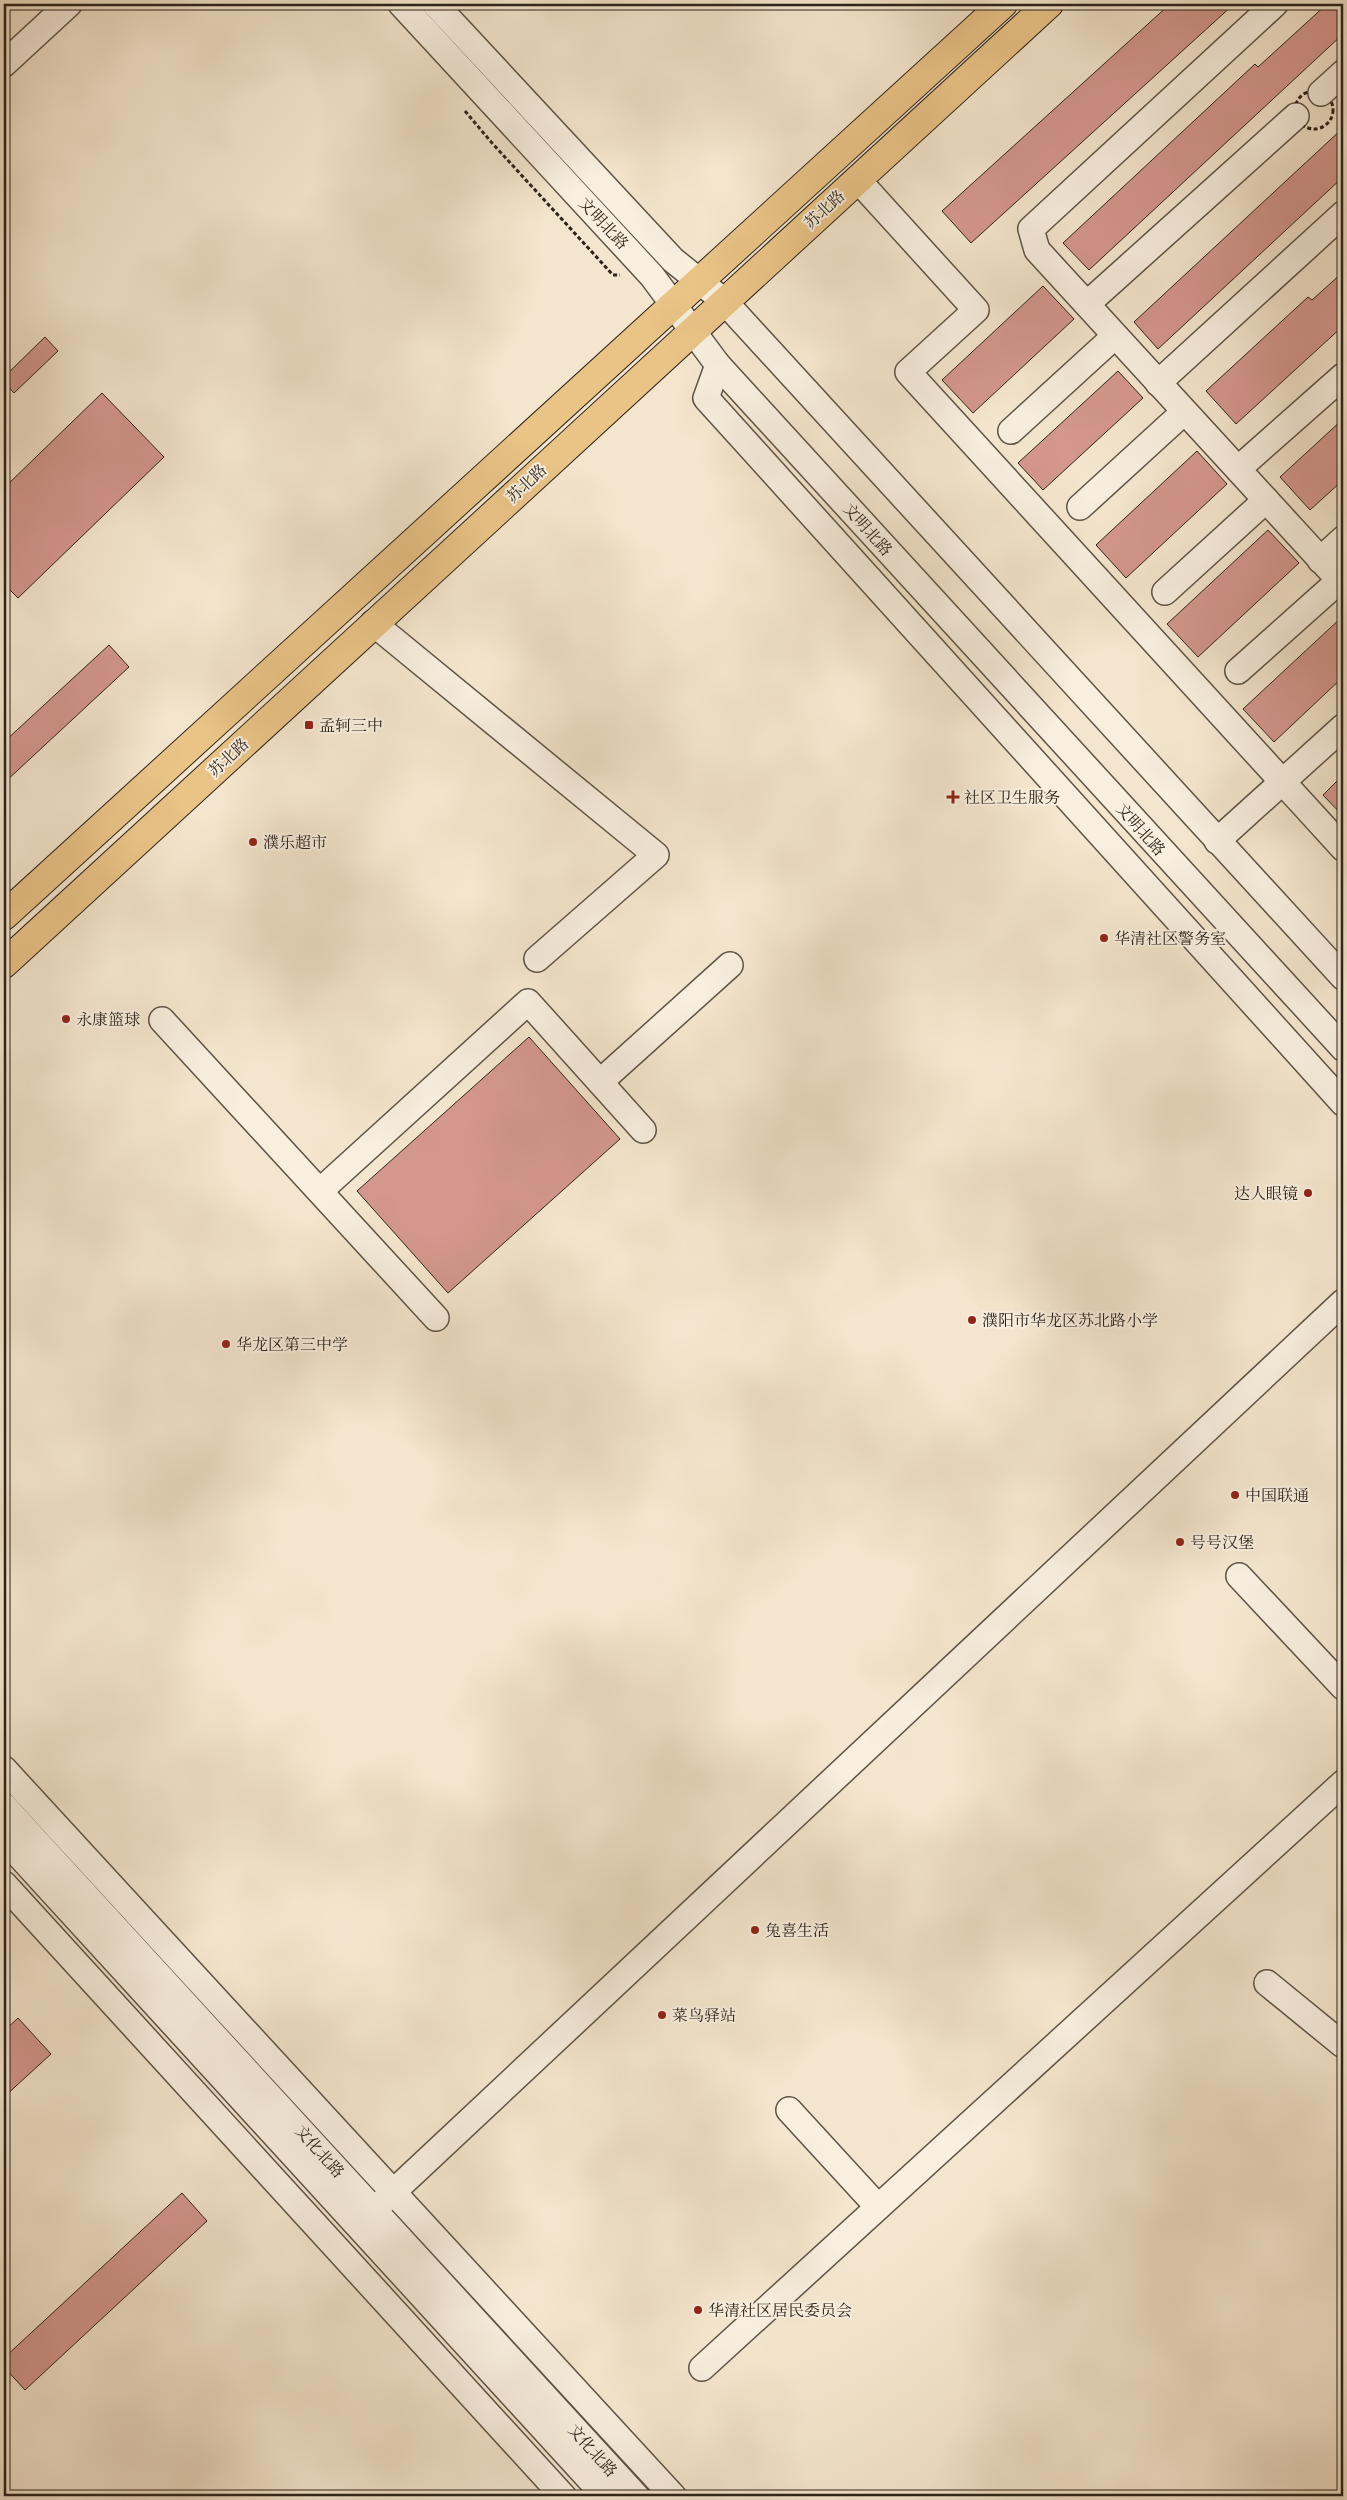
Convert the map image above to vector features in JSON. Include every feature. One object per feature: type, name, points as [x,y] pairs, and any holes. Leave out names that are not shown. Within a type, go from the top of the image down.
[{"type":"main road","name":"苏北路","points":[[4,916],[1003,4]]},
{"type":"main road","name":"苏北路","points":[[4,964],[1049,4]]},
{"type":"street","points":[[4,64],[69,4]]},
{"type":"street","name":"文明北路","points":[[401,4],[652,276],[694,330],[718,365],[1343,1048]]},
{"type":"street","name":"文明北路","points":[[435,4],[673,260],[724,301],[1343,977]]},
{"type":"street","points":[[1238,671],[1341,582],[1037,250],[1031,229],[1275,4]]},
{"type":"street","points":[[1321,93],[1343,73]]},
{"type":"street","points":[[1087,304],[1296,116]]},
{"type":"street","points":[[857,180],[976,310],[908,372],[1343,848]]},
{"type":"street","points":[[1158,383],[1343,214]]},
{"type":"street","points":[[1011,430],[1115,336]]},
{"type":"street","points":[[718,365],[706,398],[1343,1103]]},
{"type":"street","points":[[1238,470],[1343,376]]},
{"type":"street","points":[[1080,507],[1184,412]]},
{"type":"street","points":[[1165,592],[1266,500]]},
{"type":"street","points":[[1320,560],[1343,539]]},
{"type":"street","points":[[373,624],[656,855],[537,959]]},
{"type":"street","points":[[1217,841],[1343,727]]},
{"type":"street","points":[[600,1082],[730,965]]},
{"type":"street","points":[[320,1191],[528,1002],[643,1130]]},
{"type":"street","points":[[162,1020],[436,1318]]},
{"type":"street","points":[[374,2210],[1343,1302]]},
{"type":"street","points":[[1239,1576],[1343,1687]]},
{"type":"street","points":[[4,1769],[673,2496]]},
{"type":"street","points":[[702,2368],[1343,1784]]},
{"type":"street","name":"文化北路","points":[[4,1806],[636,2496]]},
{"type":"street","name":"文化北路","points":[[4,1839],[606,2496]]},
{"type":"street","points":[[4,1884],[563,2496]]},
{"type":"street","points":[[1267,1983],[1343,2045]]},
{"type":"street","points":[[789,2110],[878,2207]]},
{"type":"building","points":[[1170,4],[1234,4],[971,243],[942,211]]},
{"type":"building","points":[[1327,4],[1343,4],[1343,34],[1089,270],[1063,243],[1255,64],[1258,67]]},
{"type":"building","points":[[1343,128],[1343,177],[1158,349],[1134,322]]},
{"type":"building","points":[[1343,272],[1343,326],[1236,424],[1206,391],[1308,297],[1312,300]]},
{"type":"building","points":[[1043,286],[1074,319],[973,413],[942,380]]},
{"type":"building","points":[[45,337],[58,351],[14,393],[4,382],[4,377]]},
{"type":"building","points":[[1118,371],[1143,398],[1043,490],[1018,463]]},
{"type":"building","points":[[102,393],[164,457],[18,598],[4,584],[4,488]]},
{"type":"building","points":[[1343,419],[1343,480],[1310,510],[1280,477]]},
{"type":"building","points":[[1197,451],[1227,484],[1126,578],[1096,545]]},
{"type":"building","points":[[1268,530],[1299,563],[1198,657],[1167,624]]},
{"type":"building","points":[[1343,616],[1343,677],[1274,742],[1243,709]]},
{"type":"building","points":[[109,645],[129,667],[4,783],[4,742]]},
{"type":"building","points":[[1343,775],[1343,816],[1323,795]]},
{"type":"building","points":[[529,1037],[620,1139],[448,1293],[357,1191]]},
{"type":"building","points":[[18,2018],[51,2054],[4,2097],[4,2031]]},
{"type":"building","points":[[182,2193],[207,2221],[25,2390],[4,2367],[4,2358]]},
{"type":"place","name":"孟轲三中","points":[[309,725]]},
{"type":"place","name":"社区卫生服务","points":[[953,797]]},
{"type":"place","name":"濮乐超市","points":[[253,842]]},
{"type":"place","name":"华清社区警务室","points":[[1104,938]]},
{"type":"place","name":"永康篮球","points":[[66,1019]]},
{"type":"place","name":"达人眼镜","points":[[1308,1193]]},
{"type":"place","name":"濮阳市华龙区苏北路小学","points":[[972,1320]]},
{"type":"place","name":"华龙区第三中学","points":[[226,1344]]},
{"type":"place","name":"中国联通","points":[[1235,1495]]},
{"type":"place","name":"号号汉堡","points":[[1180,1542]]},
{"type":"place","name":"兔喜生活","points":[[755,1930]]},
{"type":"place","name":"菜鸟驿站","points":[[662,2015]]},
{"type":"place","name":"华清社区居民委员会","points":[[698,2310]]}]
